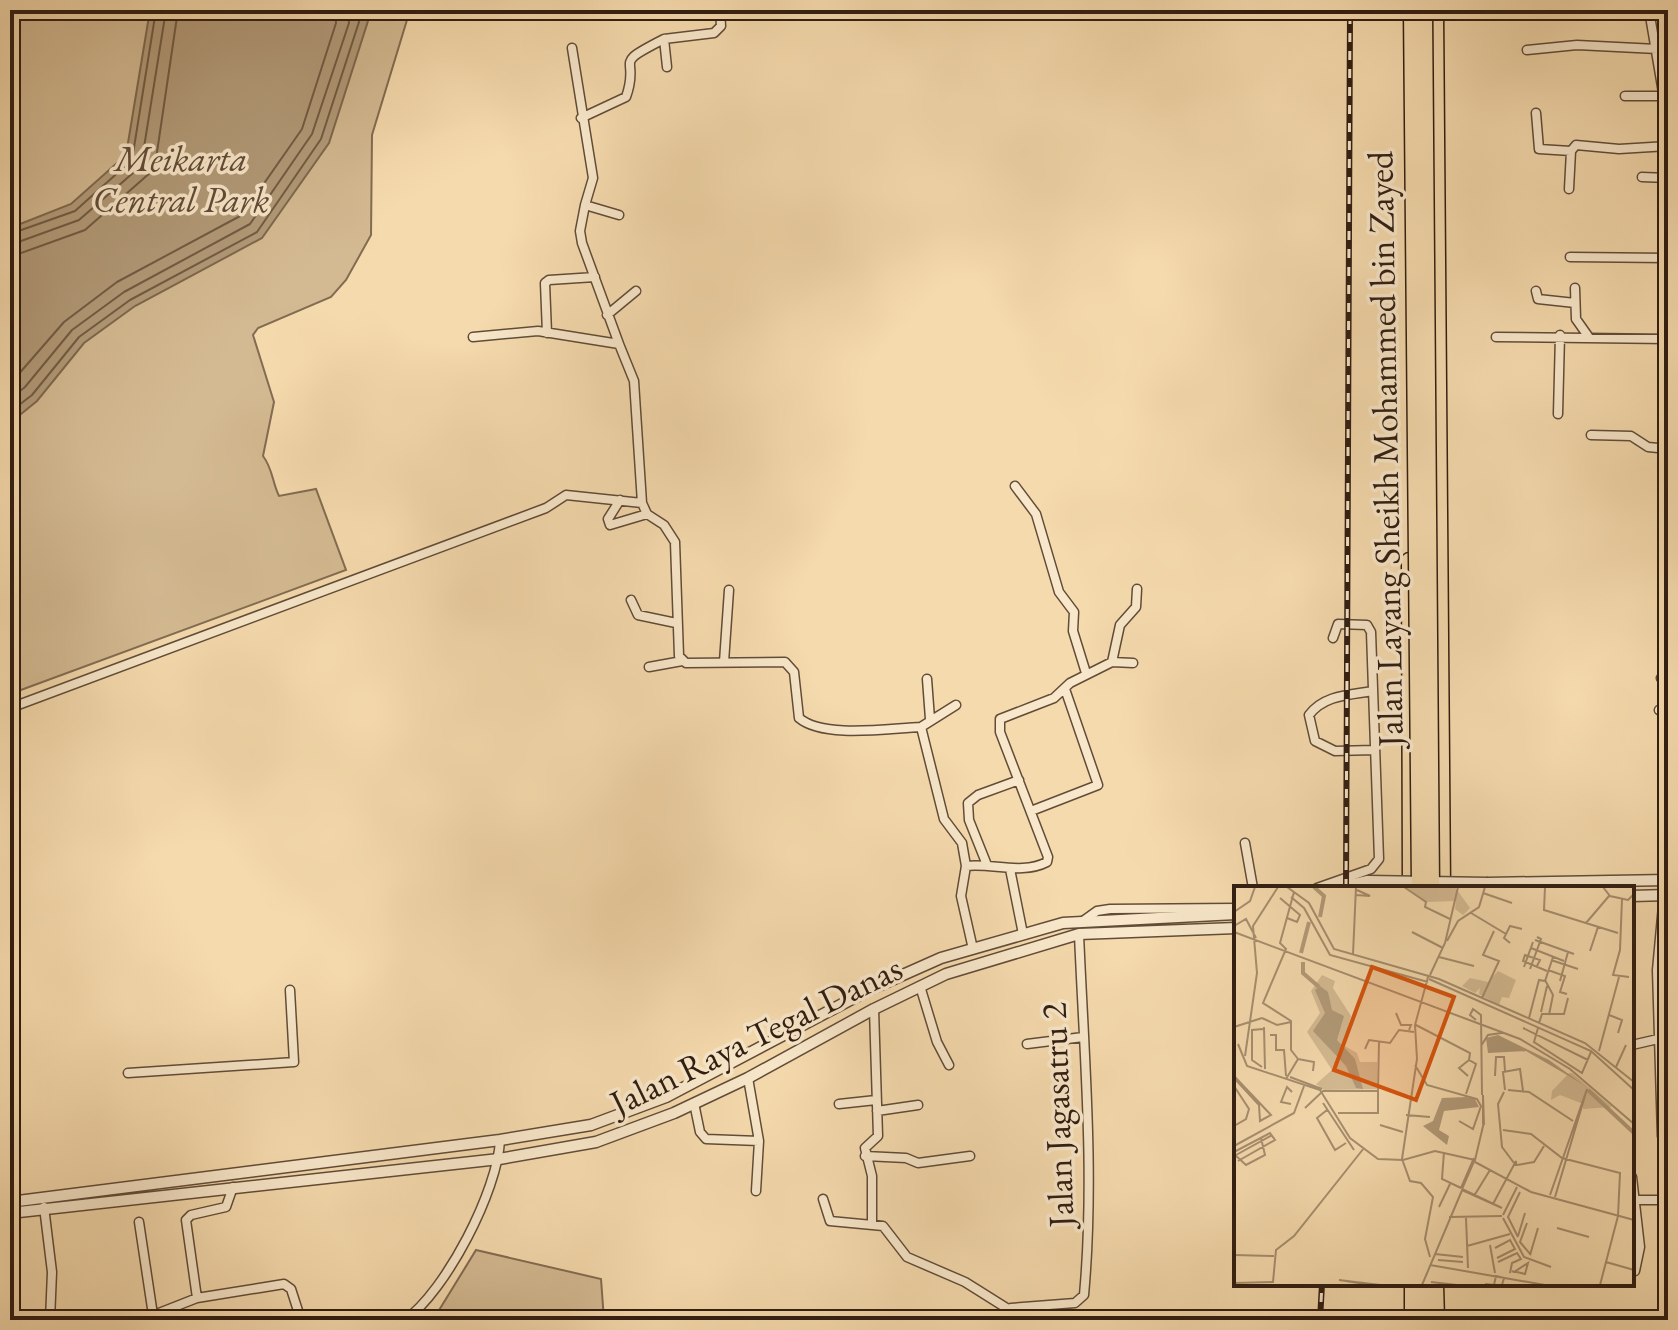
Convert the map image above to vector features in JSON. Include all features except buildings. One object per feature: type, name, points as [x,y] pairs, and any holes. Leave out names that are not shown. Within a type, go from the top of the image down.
[{"type":"highway","points":[[1409,10],[1410,886]]},
{"type":"highway","name":"Jalan Layang Sheikh Mohammed bin Zayed","points":[[1409,10],[1419,886]]},
{"type":"highway","name":"Jalan Layang Sheikh Mohammed bin Zayed","points":[[1425,10],[1432,886]]},
{"type":"highway","points":[[1436,10],[1443,886]]},
{"type":"highway","points":[[1410,1320],[1415,1286]]},
{"type":"highway","points":[[1415,1286],[1423,1320]]},
{"type":"highway","points":[[1436,1286],[1437,1320]]},
{"type":"highway","points":[[1446,1286],[1446,1320]]},
{"type":"street","points":[[581,118],[626,97],[629,58],[664,39],[714,33],[721,26],[720,10]]},
{"type":"street","points":[[1649,10],[1668,122]]},
{"type":"street","points":[[664,39],[667,67]]},
{"type":"street","points":[[1527,50],[1577,45],[1657,49]]},
{"type":"street","points":[[572,48],[593,178],[580,231],[607,315],[634,381],[642,503],[647,514],[664,525],[675,542],[676,623],[682,661]]},
{"type":"street","points":[[1625,96],[1665,96]]},
{"type":"street","points":[[1536,113],[1536,147],[1571,151]]},
{"type":"street","points":[[1569,189],[1571,151],[1576,145],[1619,149],[1668,146]]},
{"type":"street","points":[[1642,177],[1668,178]]},
{"type":"street","points":[[585,205],[619,215]]},
{"type":"street","points":[[1570,257],[1668,258]]},
{"type":"street","points":[[547,333],[545,283],[549,280],[595,277]]},
{"type":"street","points":[[1575,288],[1576,319],[1588,336]]},
{"type":"street","points":[[607,315],[636,291]]},
{"type":"street","points":[[1536,291],[1540,301],[1575,303]]},
{"type":"street","points":[[473,337],[547,333],[619,344]]},
{"type":"street","points":[[1558,414],[1560,335]]},
{"type":"street","points":[[1496,337],[1560,335],[1668,339]]},
{"type":"street","points":[[1591,435],[1631,436],[1643,446],[1668,449]]},
{"type":"street","points":[[1015,486],[1036,514],[1059,592],[1074,612],[1075,641],[1086,673]]},
{"type":"street","points":[[10,708],[546,508],[566,495],[642,503]]},
{"type":"street","points":[[620,500],[608,519],[613,526],[647,514]]},
{"type":"street","points":[[1112,662],[1120,625],[1136,607],[1137,589]]},
{"type":"street","points":[[724,662],[729,590]]},
{"type":"street","points":[[631,600],[638,615],[676,623]]},
{"type":"street","points":[[1323,886],[1371,869],[1379,859],[1370,628],[1338,624],[1333,638]]},
{"type":"street","points":[[649,667],[682,661],[785,662],[792,665],[797,711],[804,722],[838,730],[921,727],[956,705]]},
{"type":"street","points":[[966,866],[987,865],[1010,869],[1047,862],[1048,857],[1000,732],[1000,719],[1054,698],[1086,673],[1112,662],[1133,663]]},
{"type":"street","points":[[927,679],[930,719]]},
{"type":"street","points":[[1031,811],[1098,785],[1065,689]]},
{"type":"street","points":[[1373,691],[1331,698],[1317,704],[1309,715],[1315,741],[1335,751],[1374,750]]},
{"type":"street","points":[[921,727],[944,819],[962,843],[966,866],[961,896],[973,949]]},
{"type":"street","points":[[987,865],[969,820],[968,803],[978,795],[1019,780]]},
{"type":"street","points":[[1245,843],[1253,886]]},
{"type":"street","points":[[1010,869],[1023,934]]},
{"type":"street","points":[[1345,886],[1368,881],[1668,880]]},
{"type":"street","points":[[1634,896],[1666,895],[1658,1039],[1662,1136]]},
{"type":"street","points":[[1083,921],[1092,913],[1110,909],[1234,908]]},
{"type":"street","name":"Jalan Raya Tegal Danas","points":[[10,1213],[28,1204],[591,1125],[625,1114],[746,1057],[869,990],[941,958],[1023,934],[1083,921],[1234,914]]},
{"type":"street","name":"Jalan Raya Tegal Danas","points":[[10,1202],[44,1207],[499,1159],[596,1142],[748,1078],[874,1009],[946,974],[1079,934],[1234,928]]},
{"type":"street","name":"Jalan Jagasatru 2","points":[[1008,1309],[1075,1303],[1084,1295],[1089,1198],[1079,934]]},
{"type":"street","points":[[920,986],[937,1042],[949,1065]]},
{"type":"street","points":[[128,1073],[294,1062],[290,990]]},
{"type":"street","points":[[872,1224],[872,1176],[865,1148],[878,1136],[874,1009]]},
{"type":"street","points":[[1027,1044],[1083,1037]]},
{"type":"street","points":[[1634,1045],[1658,1039]]},
{"type":"street","points":[[748,1078],[759,1141],[756,1191]]},
{"type":"street","points":[[839,1104],[876,1100]]},
{"type":"street","points":[[694,1103],[700,1132],[706,1139],[759,1141]]},
{"type":"street","points":[[877,1111],[918,1105]]},
{"type":"street","points":[[405,1320],[417,1311],[441,1282],[475,1216],[499,1159],[500,1140]]},
{"type":"street","points":[[865,1156],[906,1158],[918,1163],[970,1156]]},
{"type":"street","points":[[197,1298],[186,1220],[191,1215],[226,1207],[233,1187]]},
{"type":"street","points":[[1635,1271],[1640,1257],[1634,1197],[1668,1200]]},
{"type":"street","points":[[823,1199],[826,1216],[832,1222],[886,1227],[910,1259],[965,1282],[1008,1309],[1004,1320]]},
{"type":"street","points":[[44,1207],[52,1272],[50,1320]]},
{"type":"street","points":[[139,1222],[153,1315]]},
{"type":"street","points":[[141,1320],[197,1298],[287,1285],[301,1320]]},
{"type":"green space","name":"Meikarta Central Park","points":[[10,10],[410,10],[372,135],[371,235],[346,280],[331,297],[258,328],[253,335],[274,402],[263,456],[279,496],[316,489],[346,570],[10,694]]},
{"type":"green space","points":[[476,1250],[601,1279],[604,1320],[433,1320]]},
{"type":"water","points":[[150,10],[364,10],[368,21],[329,143],[262,238],[135,306],[84,343],[37,401],[10,423],[10,228],[71,204],[126,155]]},
{"type":"railway","points":[[1346,886],[1350,10]]},
{"type":"railway","points":[[1320,1320],[1322,1286]]}]
